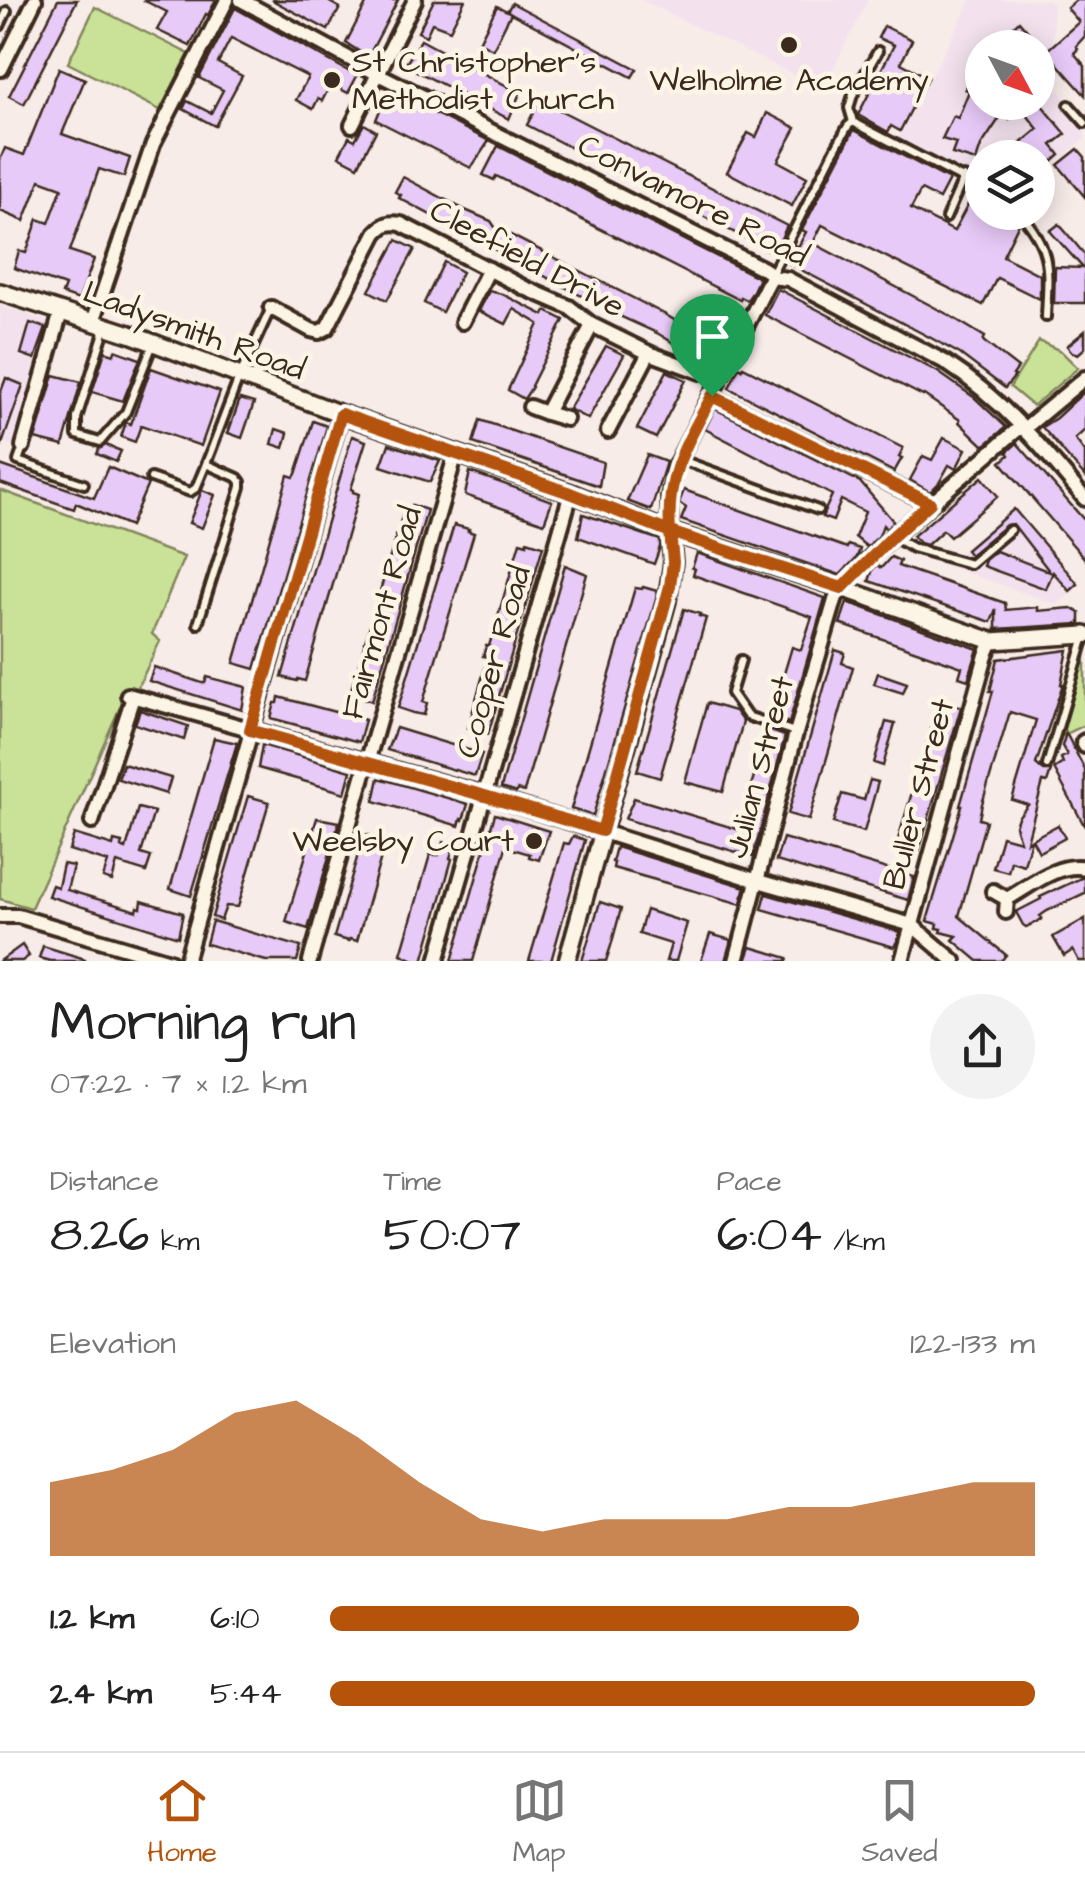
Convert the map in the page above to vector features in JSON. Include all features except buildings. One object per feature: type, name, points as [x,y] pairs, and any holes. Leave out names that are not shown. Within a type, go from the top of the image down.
[{"type":"street","points":[[2,69],[36,0]]},
{"type":"street","points":[[99,324],[153,144],[226,0]]},
{"type":"street","name":"Convamore Road","points":[[241,0],[378,74],[945,362],[968,376],[1025,428],[1085,499]]},
{"type":"street","points":[[352,125],[415,0]]},
{"type":"street","name":"Cleefield Drive","points":[[271,308],[311,330],[328,328],[376,233],[384,224],[401,224],[569,307],[592,324],[649,353],[700,372]]},
{"type":"street","points":[[462,322],[489,269]]},
{"type":"street","points":[[567,961],[670,586],[673,562],[669,497],[679,459],[771,276]]},
{"type":"street","name":"Ladysmith Road","points":[[0,292],[153,343],[670,532],[992,641]]},
{"type":"street","points":[[23,446],[61,312]]},
{"type":"street","points":[[546,413],[592,324]]},
{"type":"street","points":[[608,432],[649,353]]},
{"type":"street","points":[[842,588],[930,503],[1085,378]]},
{"type":"street","points":[[712,396],[930,503]]},
{"type":"street","points":[[530,408],[566,420]]},
{"type":"street","points":[[186,961],[341,414]]},
{"type":"street","name":"Fairmont Road","points":[[310,961],[456,453]]},
{"type":"street","name":"Cooper Road","points":[[436,961],[570,493]]},
{"type":"street","name":"Julian Street","points":[[736,961],[796,733],[834,602],[842,588]]},
{"type":"street","points":[[992,641],[1085,635]]},
{"type":"street","name":"Buller Street","points":[[902,961],[992,641]]},
{"type":"street","points":[[92,822],[131,696],[485,796],[912,925],[954,961]]},
{"type":"street","points":[[993,892],[1007,905],[1060,869],[1085,868]]},
{"type":"street","points":[[0,916],[18,916],[170,961]]},
{"type":"lane","points":[[0,26],[7,11]]},
{"type":"lane","points":[[878,51],[848,108],[853,122],[964,177],[946,218]]},
{"type":"lane","points":[[1069,105],[1085,123]]},
{"type":"lane","points":[[771,276],[840,138],[853,122]]},
{"type":"lane","points":[[1035,230],[1048,268],[1046,317]]},
{"type":"lane","points":[[151,478],[190,492],[196,488],[271,308]]},
{"type":"lane","points":[[99,324],[77,418],[77,435],[100,442],[126,412],[153,343]]},
{"type":"lane","points":[[23,446],[18,462],[84,484]]},
{"type":"lane","points":[[679,459],[818,510]]},
{"type":"lane","points":[[198,624],[242,488],[238,478],[206,464]]},
{"type":"lane","points":[[892,537],[913,548],[970,564],[1010,530]]},
{"type":"lane","points":[[1047,765],[1085,635]]},
{"type":"lane","points":[[741,660],[731,692],[747,716],[796,733]]},
{"type":"shaded area","name":"Welholme Academy","points":[[641,0],[868,0],[823,89]]},
{"type":"shaded area","points":[[971,0],[1047,0],[1053,4],[1053,30],[965,30],[965,120],[1055,120],[1055,85],[1085,121],[1085,138],[1055,164],[1055,140],[965,140],[965,175],[898,139]]},
{"type":"shaded area","points":[[0,305],[54,323],[17,447],[0,442]]},
{"type":"shaded area","points":[[1014,507],[1081,585],[1057,605],[937,562],[946,552],[957,555]]},
{"type":"green space","points":[[95,7],[189,54],[160,110],[68,63]]},
{"type":"green space","points":[[1039,341],[1061,351],[1078,368],[1033,406],[1010,387]]},
{"type":"green space","points":[[0,490],[184,557],[152,634],[160,641],[136,691],[128,689],[31,908],[0,899]]},
{"type":"green space","points":[[1085,652],[1085,725],[1062,736]]},
{"type":"place","name":"Welholme Academy","points":[[789,45]]},
{"type":"place","name":"St Christopher's Methodist Church","points":[[332,80]]},
{"type":"place","name":"Weelsby Court","points":[[534,841]]},
{"type":"route","points":[[712,396],[675,467],[669,497],[670,532],[341,414],[250,730],[602,831],[670,586],[670,532],[842,588],[930,503],[712,396]]}]
